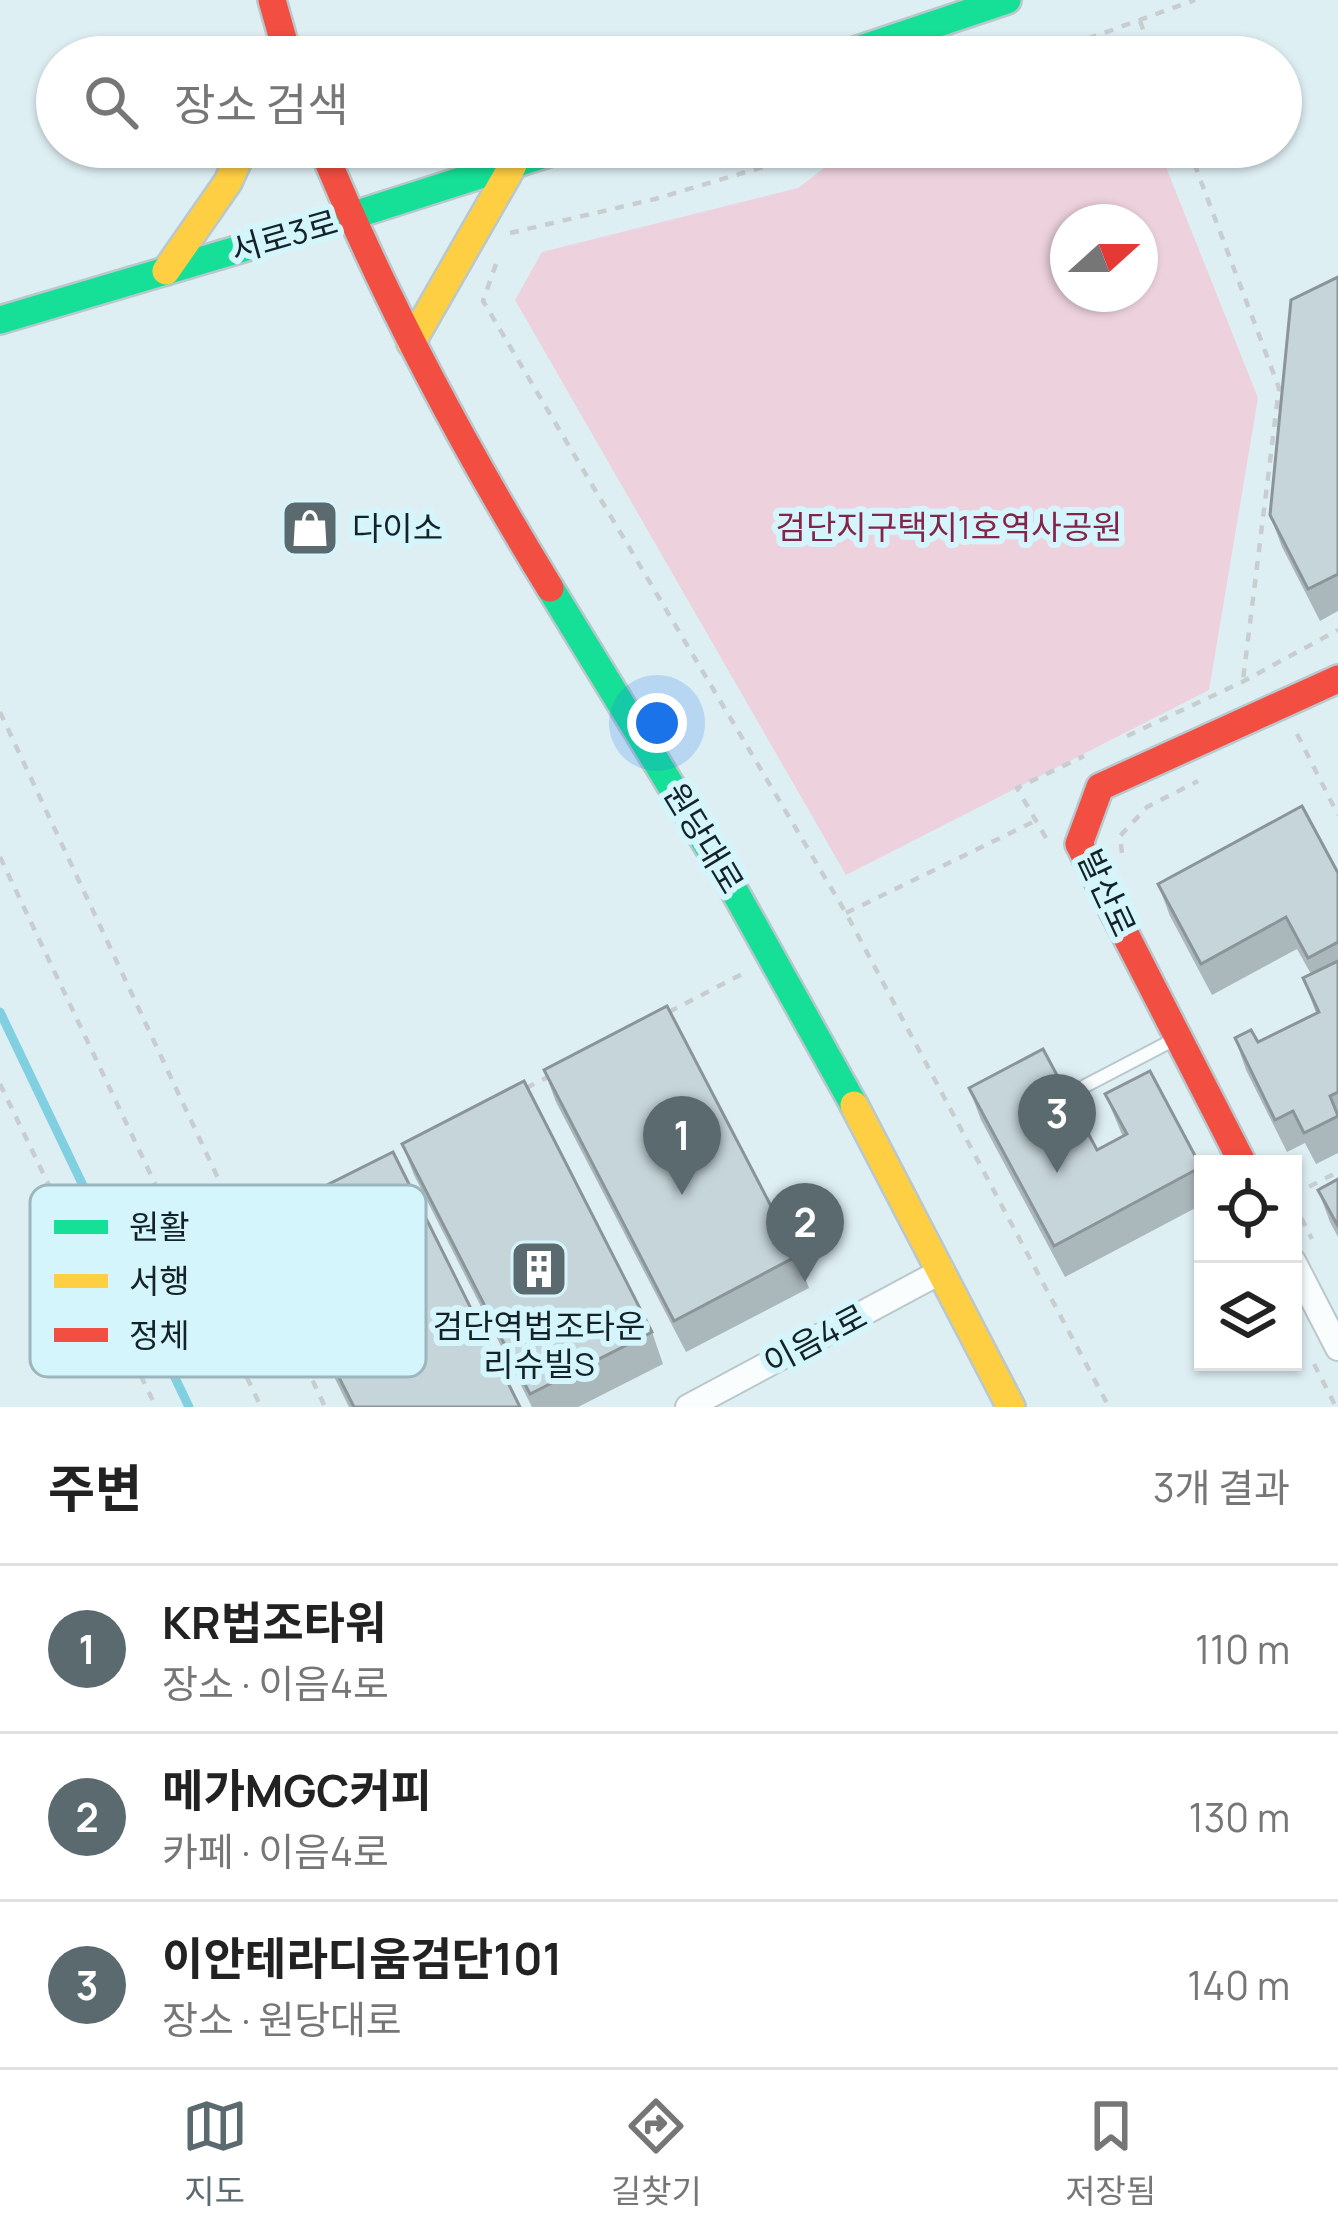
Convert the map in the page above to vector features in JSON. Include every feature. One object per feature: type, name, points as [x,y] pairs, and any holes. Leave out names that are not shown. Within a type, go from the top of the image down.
[{"type":"main road","points":[[272,0],[281,36]]},
{"type":"main road","points":[[900,36],[1007,0]]},
{"type":"main road","points":[[166,271],[234,168]]},
{"type":"main road","name":"원당대로","points":[[330,168],[348,217],[447,413],[775,956],[1011,1407]]},
{"type":"main road","name":"서로3로","points":[[0,320],[503,168]]},
{"type":"main road","points":[[412,343],[511,168]]},
{"type":"main road","name":"발산로","points":[[1238,1155],[1079,844],[1100,787],[1338,679]]},
{"type":"street","points":[[1294,1263],[1338,1348]]},
{"type":"street","name":"이음4로","points":[[688,1407],[942,1271]]},
{"type":"lane","points":[[1085,1086],[1178,1037]]},
{"type":"path","points":[[1096,36],[1196,0]]},
{"type":"path","points":[[1139,21],[1145,36]]},
{"type":"path","points":[[507,234],[656,199],[760,168]]},
{"type":"path","points":[[1196,168],[1280,388],[1242,682]]},
{"type":"path","points":[[502,249],[483,302],[846,913],[1109,1407]]},
{"type":"path","points":[[1119,740],[1338,630]]},
{"type":"path","points":[[0,712],[221,1185]]},
{"type":"path","points":[[1296,732],[1338,815]]},
{"type":"path","points":[[1047,841],[1017,788],[1099,749]]},
{"type":"path","points":[[1123,857],[1120,836],[1147,807],[1211,775]]},
{"type":"path","points":[[846,913],[1036,820]]},
{"type":"path","points":[[0,857],[156,1185]]},
{"type":"path","points":[[669,1012],[775,956]]},
{"type":"path","points":[[521,1091],[563,1069]]},
{"type":"path","points":[[0,1084],[49,1185]]},
{"type":"path","points":[[1302,1191],[1338,1172]]},
{"type":"path","points":[[142,1377],[156,1407]]},
{"type":"path","points":[[247,1377],[261,1407]]},
{"type":"path","points":[[311,1377],[325,1407]]},
{"type":"green space","name":"검단지구택지1호역사공원","points":[[824,168],[1166,168],[1258,398],[1209,690],[846,875],[515,300],[542,252],[798,188]]},
{"type":"building","points":[[1338,277],[1338,574],[1308,589],[1270,515],[1291,300]]},
{"type":"building","points":[[1302,806],[1338,873],[1338,942],[1308,958],[1286,917],[1201,964],[1158,884]]},
{"type":"building","points":[[1338,961],[1338,1092],[1330,1096],[1338,1116],[1304,1133],[1293,1111],[1275,1120],[1235,1038],[1251,1030],[1258,1042],[1319,1012],[1303,978]]},
{"type":"building","points":[[667,1006],[797,1256],[674,1321],[544,1070]]},
{"type":"building","points":[[1043,1049],[1097,1150],[1127,1134],[1105,1094],[1150,1071],[1195,1155],[1194,1171],[1054,1246],[969,1088]]},
{"type":"building","name":"검단역법조타운 리슈빌S","points":[[524,1081],[652,1332],[530,1394],[402,1144]]},
{"type":"building","points":[[393,1152],[409,1185],[327,1185]]},
{"type":"building","points":[[1338,1179],[1338,1226],[1318,1190]]},
{"type":"building","points":[[426,1218],[520,1407],[354,1407],[339,1377],[426,1377]]},
{"type":"waterway","points":[[0,1012],[83,1185]]},
{"type":"waterway","points":[[175,1377],[189,1407]]},
{"type":"traffic: fast","points":[[900,36],[1007,0]]},
{"type":"traffic: fast","points":[[0,320],[501,168]]},
{"type":"traffic: fast","points":[[550,588],[725,874],[854,1105]]},
{"type":"traffic: slow","points":[[166,271],[234,168]]},
{"type":"traffic: slow","points":[[411,343],[511,168]]},
{"type":"traffic: slow","points":[[854,1105],[1011,1407]]},
{"type":"traffic: jam","points":[[272,0],[282,36]]},
{"type":"traffic: jam","points":[[331,168],[427,372],[550,588]]},
{"type":"traffic: jam","points":[[1238,1155],[1079,844],[1100,787],[1338,679]]},
{"type":"place","name":"다이소","points":[[310,528]]},
{"type":"place","name":"이안테라디움검단101","points":[[1057,1173]]},
{"type":"place","name":"KR법조타워","points":[[682,1195]]},
{"type":"place","name":"검단역법조타운 리슈빌S","points":[[539,1269]]},
{"type":"place","name":"메가MGC커피","points":[[805,1282]]}]
